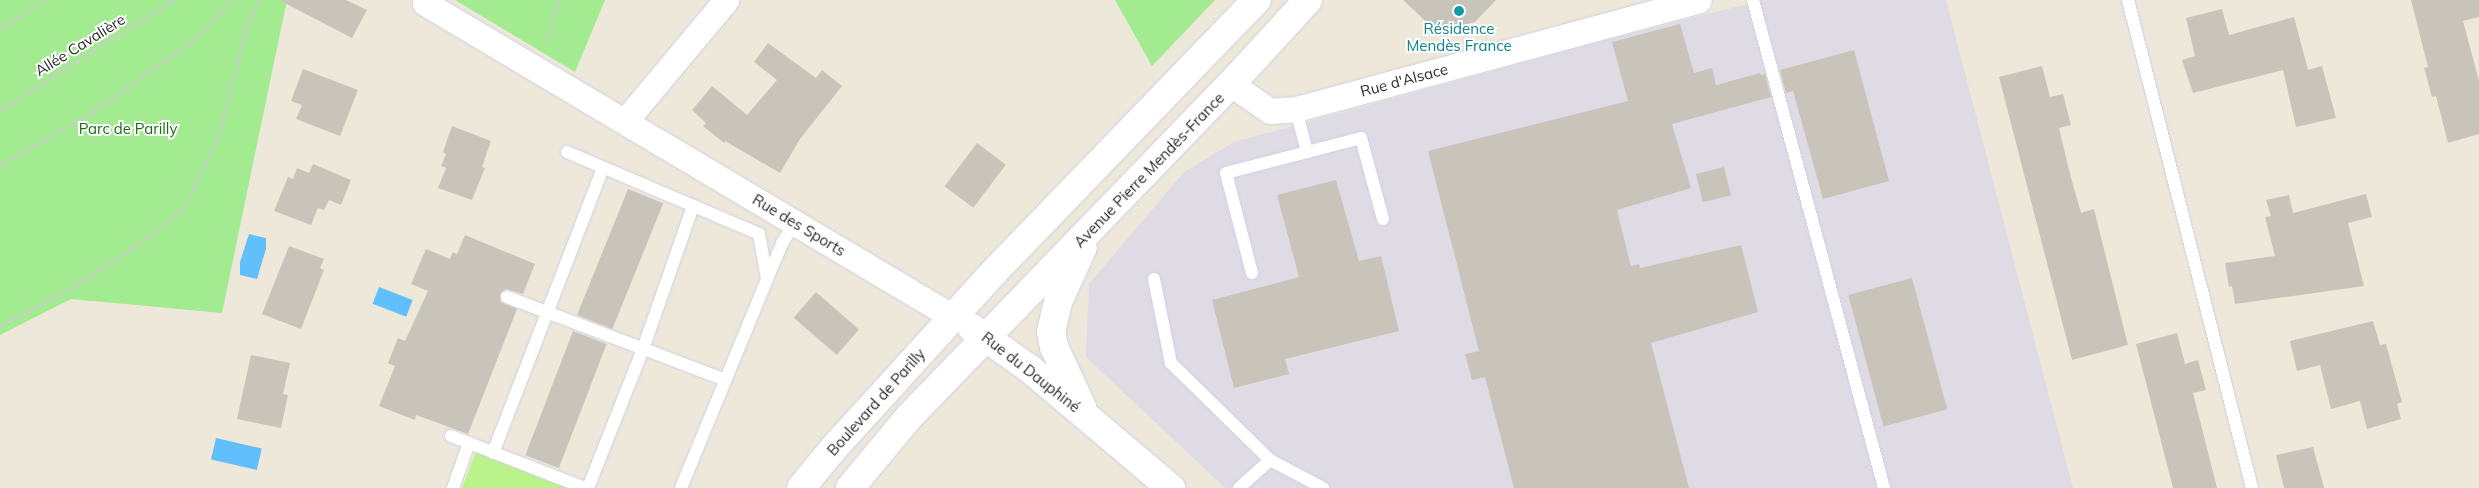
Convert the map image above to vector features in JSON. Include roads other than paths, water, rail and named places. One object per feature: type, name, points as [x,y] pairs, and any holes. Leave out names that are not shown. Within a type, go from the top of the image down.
[{"type":"main road","points":[[850,488],[909,417],[971,328],[1257,0]]},
{"type":"main road","name":"Avenue Pierre Mendès-France","points":[[971,328],[1021,300],[1090,232],[1308,0]]},
{"type":"main road","name":"Rue du Dauphiné","points":[[1088,417],[1075,396],[1054,347],[1051,332],[1058,302],[1090,232]]},
{"type":"main road","name":"Rue du Dauphiné","points":[[971,328],[1030,369],[1171,488]]},
{"type":"main road","name":"Boulevard de Parilly","points":[[801,488],[833,449],[971,328]]},
{"type":"street","points":[[625,121],[726,0]]},
{"type":"street","name":"Rue d'Alsace","points":[[1231,84],[1270,111],[1296,109],[1699,0]]},
{"type":"street","name":"Rue des Sports","points":[[425,4],[540,69],[971,328]]},
{"type":"lane","points":[[1753,0],[1884,488]]},
{"type":"lane","points":[[2128,0],[2252,488]]},
{"type":"lane","points":[[1296,109],[1307,152]]},
{"type":"lane","points":[[1252,273],[1226,173],[1361,138],[1383,219]]},
{"type":"lane","points":[[567,152],[759,234],[767,279]]},
{"type":"lane","points":[[493,453],[603,168]]},
{"type":"lane","points":[[451,436],[587,488],[643,349],[692,206]]},
{"type":"lane","points":[[681,488],[782,244],[795,223]]},
{"type":"lane","points":[[1154,279],[1171,363],[1270,460],[1323,488]]},
{"type":"lane","points":[[507,297],[725,380]]},
{"type":"lane","points":[[453,488],[469,443]]},
{"type":"lane","points":[[1239,488],[1270,460]]},
{"type":"water","points":[[249,234],[266,238],[266,249],[257,279],[240,275],[240,262]]},
{"type":"water","points":[[379,287],[413,300],[406,317],[373,304]]},
{"type":"water","points":[[216,438],[262,449],[257,470],[211,459]]},
{"type":"place","name":"Résidence Mendès France","points":[[1459,11]]},
{"type":"park label","name":"Parc de Parilly","points":[[128,129]]}]
